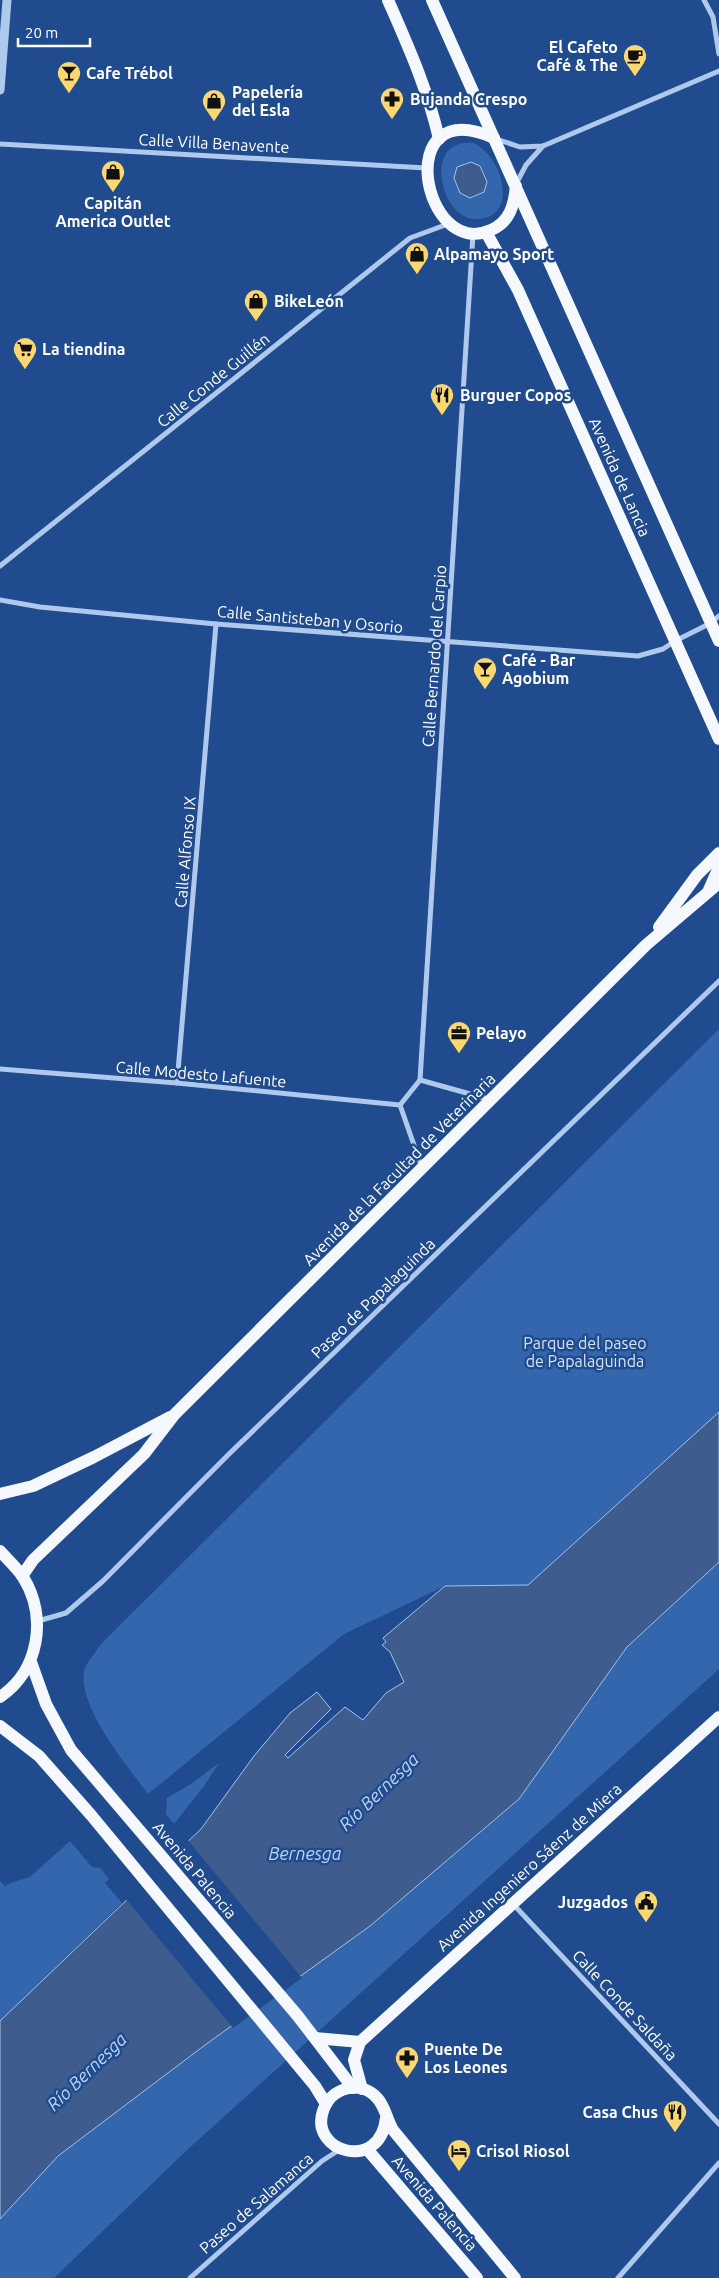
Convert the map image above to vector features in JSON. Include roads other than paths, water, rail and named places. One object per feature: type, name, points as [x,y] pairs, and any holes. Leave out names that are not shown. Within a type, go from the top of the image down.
[{"type":"main road","points":[[388,0],[421,74],[432,106],[439,139]]},
{"type":"main road","name":"Avenida de Lancia","points":[[432,0],[715,620],[719,641]]},
{"type":"main road","points":[[494,138],[476,130],[463,129],[451,132],[439,139],[428,155],[426,168],[438,212],[448,224],[460,230],[473,234],[486,232],[498,226],[508,217],[514,205],[516,186]]},
{"type":"main road","name":"Avenida de Lancia","points":[[486,232],[518,290],[719,739]]},
{"type":"main road","name":"Avenida de la Facultad de Veterinaria","points":[[646,945],[697,875],[719,853]]},
{"type":"main road","points":[[708,892],[719,867]]},
{"type":"main road","name":"Avenida de la Facultad de Veterinaria","points":[[22,1576],[33,1560],[144,1454],[174,1415],[646,945],[719,883]]},
{"type":"main road","name":"Avenida de la Facultad de Veterinaria","points":[[0,1494],[33,1486],[94,1457],[174,1415]]},
{"type":"main road","points":[[0,1551],[22,1576],[33,1601],[38,1621],[36,1642],[31,1662],[13,1688],[0,1697]]},
{"type":"main road","name":"Avenida Palencia","points":[[31,1662],[46,1704],[72,1750],[358,2088],[379,2100],[393,2130],[515,2278]]},
{"type":"main road","name":"Avenida Ingeniero Sáenz de Miera","points":[[360,2042],[719,1717]]},
{"type":"main road","points":[[0,1726],[39,1756],[315,2086],[326,2104]]},
{"type":"main road","points":[[315,2038],[360,2042],[354,2060],[358,2088],[337,2092],[326,2104],[322,2114],[322,2124],[325,2135],[340,2149],[349,2152],[367,2149]]},
{"type":"main road","name":"Avenida Palencia","points":[[386,2118],[381,2136],[367,2149],[478,2278]]},
{"type":"street","points":[[0,90],[7,0]]},
{"type":"street","points":[[704,0],[714,17],[719,54]]},
{"type":"street","points":[[714,17],[719,12]]},
{"type":"street","points":[[494,138],[520,146],[543,146],[719,71]]},
{"type":"street","name":"Calle Villa Benavente","points":[[0,144],[426,168]]},
{"type":"street","points":[[516,186],[526,165],[543,146]]},
{"type":"street","name":"Calle Conde Guillén","points":[[0,566],[410,238],[448,224]]},
{"type":"street","name":"Calle Bernardo del Carpio","points":[[420,1080],[473,234]]},
{"type":"street","name":"Calle Santisteban y Osorio","points":[[0,600],[40,607],[216,624],[638,656],[663,649],[715,620]]},
{"type":"street","name":"Calle Alfonso IX","points":[[177,1083],[216,624]]},
{"type":"street","name":"Paseo de Papalaguinda","points":[[38,1621],[66,1613],[103,1581],[228,1455],[719,981]]},
{"type":"street","name":"Calle Modesto Lafuente","points":[[0,1069],[177,1083],[400,1106]]},
{"type":"street","points":[[422,1168],[400,1106],[420,1080],[491,1100]]},
{"type":"street","name":"Calle Conde Saldaña","points":[[513,1904],[719,2124]]},
{"type":"street","name":"Paseo de Salamanca","points":[[190,2278],[322,2161],[340,2149]]},
{"type":"street","points":[[618,2278],[719,2163]]},
{"type":"water","points":[[471,162],[480,166],[487,182],[484,192],[470,198],[460,193],[454,178],[457,167]]},
{"type":"water","name":"Bernesga","points":[[719,1412],[719,1562],[627,1647],[519,1799],[370,1926],[205,2045],[58,2156],[0,2219],[0,2021],[201,1829],[254,1756],[290,1713],[317,1692],[331,1709],[285,1755],[288,1758],[345,1707],[363,1720],[386,1693],[404,1682],[390,1652],[382,1645],[386,1642],[383,1638],[445,1586],[528,1585]]},
{"type":"place","name":"El Cafeto Café & The","points":[[635,77]]},
{"type":"place","name":"Cafe Trébol","points":[[69,94]]},
{"type":"place","name":"Bujanda Crespo","points":[[392,120]]},
{"type":"place","name":"Papelería del Esla","points":[[214,122]]},
{"type":"place","name":"Capitán America Outlet","points":[[113,193]]},
{"type":"place","name":"Alpamayo Sport","points":[[417,275]]},
{"type":"place","name":"BikeLeón","points":[[256,322]]},
{"type":"place","name":"La tiendina","points":[[25,370]]},
{"type":"place","name":"Burguer Copos","points":[[442,416]]},
{"type":"place","name":"Café - Bar Agobium","points":[[485,690]]},
{"type":"place","name":"Pelayo","points":[[459,1054]]},
{"type":"place","name":"Juzgados","points":[[646,1923]]},
{"type":"place","name":"Puente De Los Leones","points":[[407,2079]]},
{"type":"place","name":"Casa Chus","points":[[675,2133]]},
{"type":"place","name":"Crisol Riosol","points":[[459,2172]]},
{"type":"park label","name":"Parque del paseo de Papalaguinda","points":[[585,1352]]},
{"type":"water label","name":"Río Bernesga","points":[[379,1792]]},
{"type":"water label","name":"Río Bernesga","points":[[87,2072]]}]
